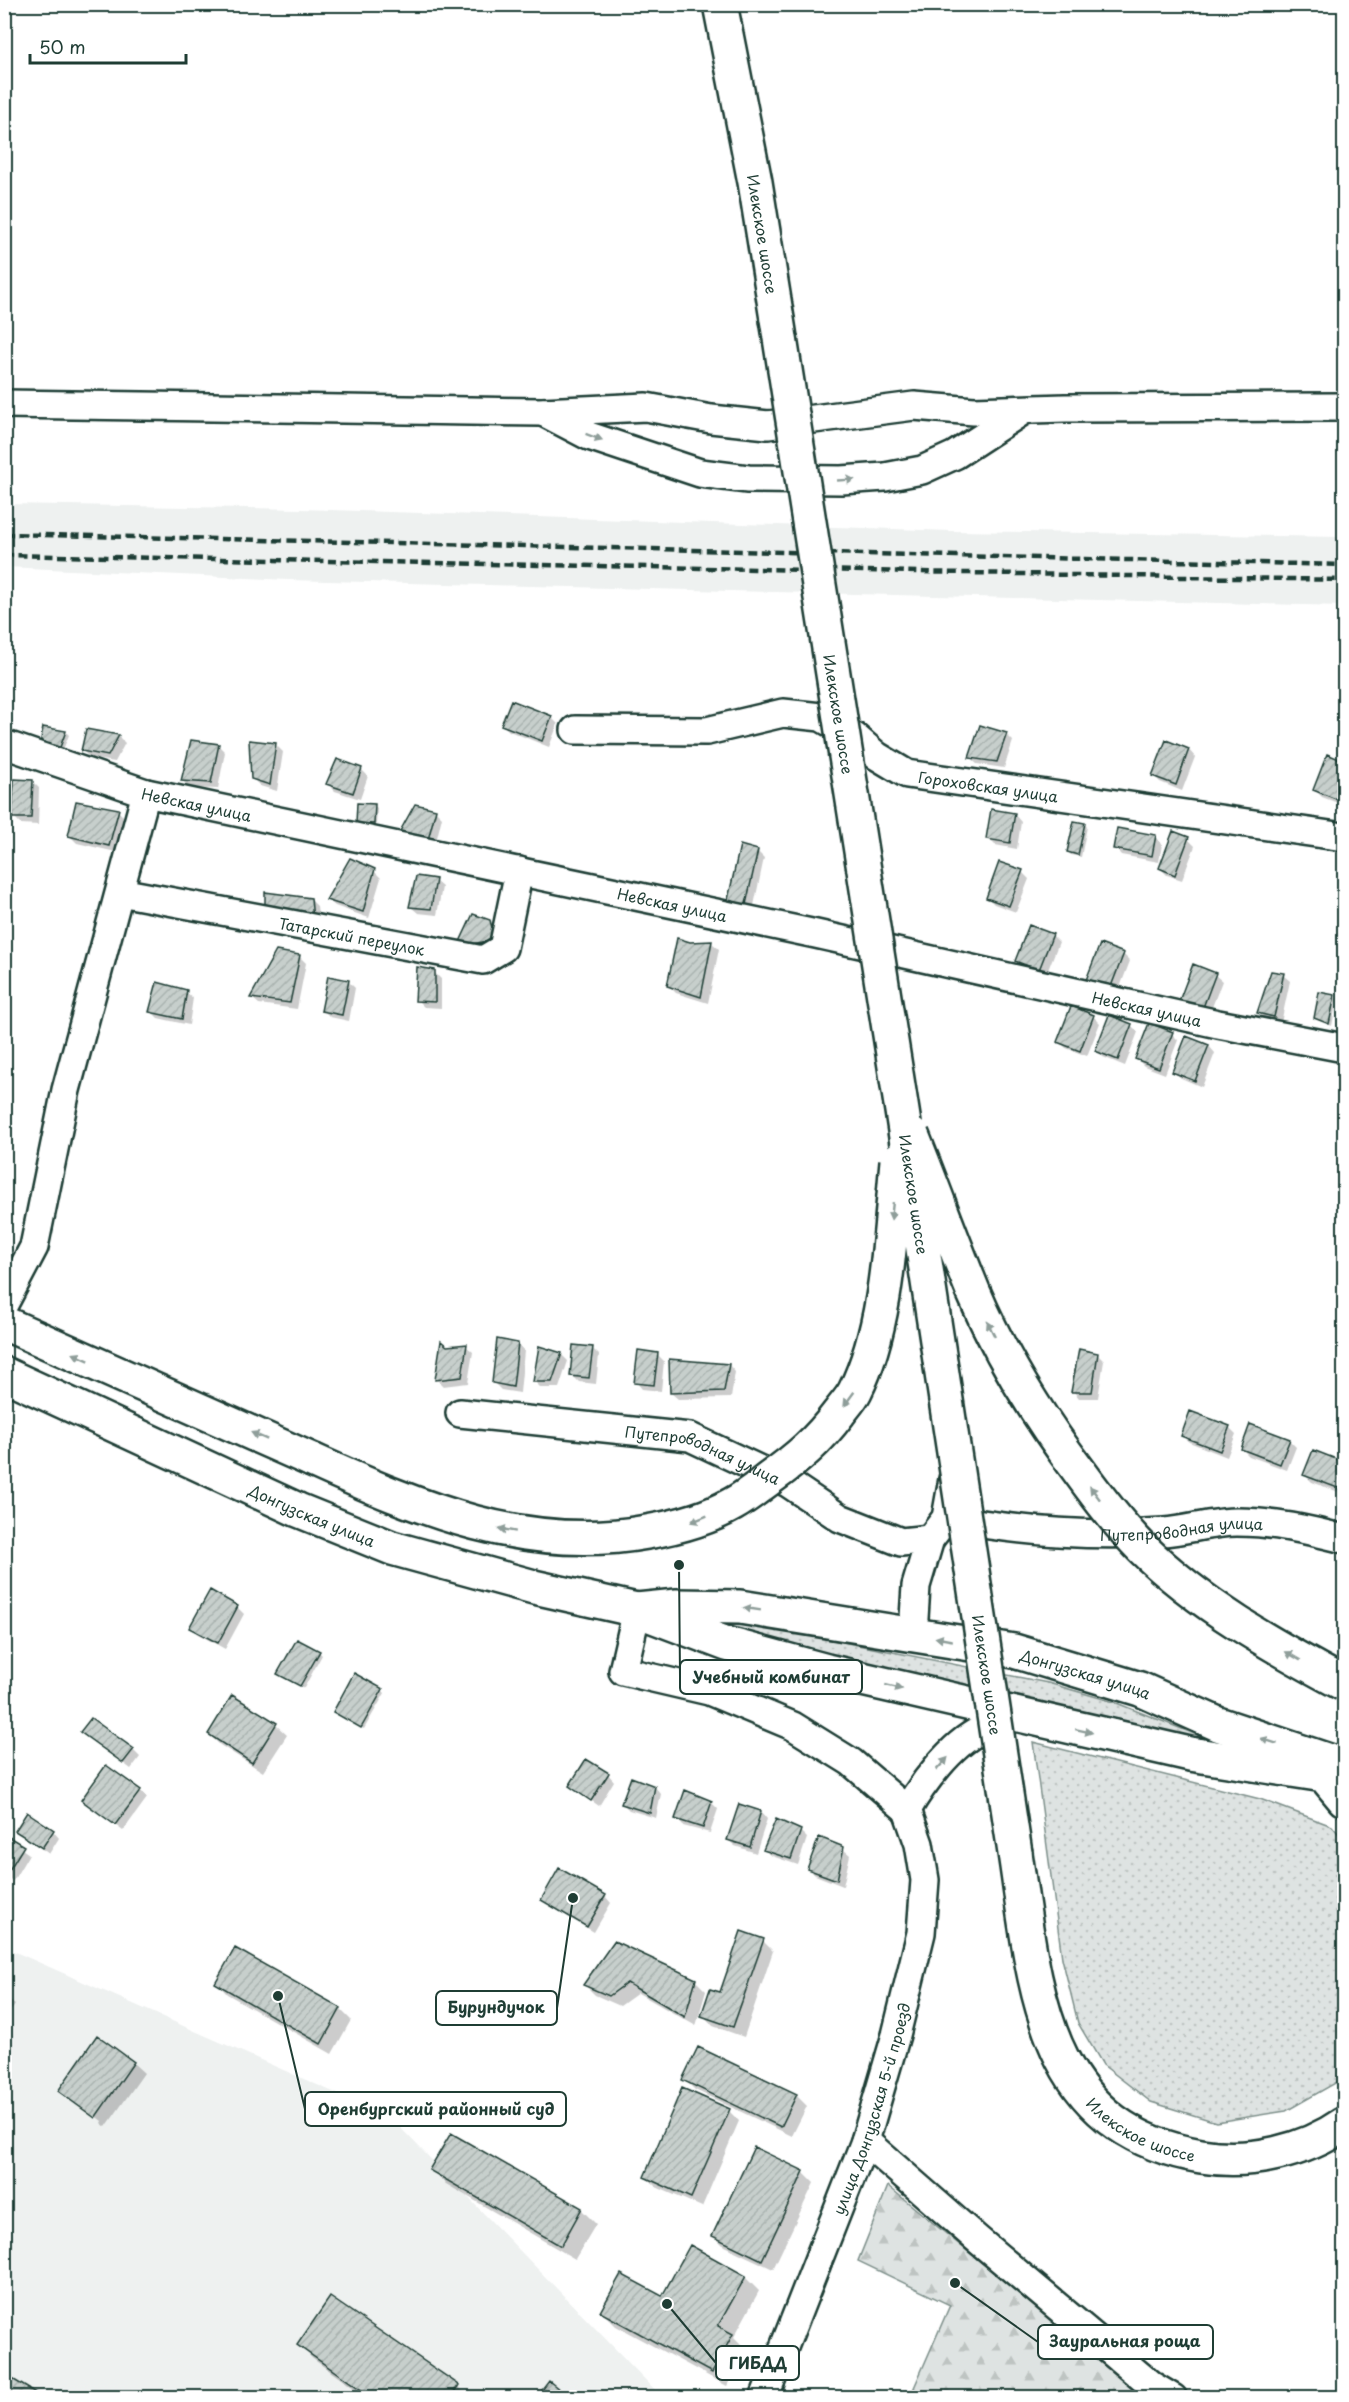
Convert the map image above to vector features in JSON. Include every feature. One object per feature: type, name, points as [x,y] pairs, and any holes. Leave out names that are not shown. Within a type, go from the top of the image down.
[{"type":"main road","name":"Илекское шоссе","points":[[720,4],[755,182],[902,1111],[1030,1956],[1047,2028],[1064,2065],[1080,2089],[1103,2112],[1127,2130],[1151,2142],[1181,2152],[1214,2158],[1247,2157],[1290,2150],[1325,2137],[1344,2124]]},
{"type":"main road","points":[[4,1323],[386,1494],[449,1517],[505,1531],[562,1538],[620,1537],[680,1526],[732,1505],[781,1470],[818,1441],[854,1392],[869,1353],[883,1299],[902,1111]]},
{"type":"main road","points":[[902,1111],[974,1293],[1010,1367],[1052,1435],[1102,1502],[1142,1547],[1187,1587],[1246,1628],[1344,1684]]},
{"type":"main road","name":"Донгузская улица","points":[[4,1374],[298,1510],[392,1548],[534,1587],[637,1610],[727,1644],[827,1671],[1015,1716],[1190,1754],[1339,1779]]},
{"type":"main road","name":"Донгузская улица","points":[[637,1610],[677,1606],[740,1607],[1014,1651],[1140,1689],[1339,1779]]},
{"type":"street","points":[[4,404],[542,412],[646,407],[711,419],[768,425],[914,406],[974,411],[1344,407]]},
{"type":"street","points":[[542,412],[588,436],[700,472],[748,479],[841,480],[885,477],[922,470],[955,455],[1024,410]]},
{"type":"street","name":"Гороховская улица","points":[[575,730],[707,731],[783,713],[821,717],[855,737],[877,756],[907,774],[1344,837]]},
{"type":"street","points":[[855,737],[889,952],[959,1447],[946,1518],[930,1539],[916,1586],[913,1634]]},
{"type":"street","name":"Невская улица","points":[[4,744],[146,793],[816,934],[1218,1024],[1344,1048]]},
{"type":"street","points":[[4,1304],[34,1247],[66,1090],[146,793]]},
{"type":"street","name":"Татарский переулок","points":[[120,892],[483,960],[503,948],[519,871]]},
{"type":"street","name":"Путепроводная улица","points":[[460,1413],[690,1437],[788,1483],[840,1518],[902,1542],[930,1539]]},
{"type":"street","name":"Путепроводная улица","points":[[946,1518],[1016,1529],[1085,1533],[1164,1532],[1235,1522],[1294,1526],[1344,1539]]},
{"type":"street","points":[[637,1610],[623,1671],[710,1690],[793,1726],[851,1762],[907,1810],[921,1785],[952,1753],[977,1732],[1015,1716]]},
{"type":"street","name":"улица Донгузская 5-й проезд","points":[[764,2397],[865,2140],[896,2034],[921,1933],[926,1880],[919,1844],[907,1810]]},
{"type":"street","points":[[865,2140],[1050,2301],[1151,2385],[1173,2397]]},
{"type":"shaded area","points":[[5,504],[301,509],[952,531],[1344,537],[1344,606],[288,580],[5,567]]},
{"type":"shaded area","points":[[4,1947],[390,2117],[662,2397],[5,2397]]},
{"type":"green space","points":[[690,1622],[752,1624],[1048,1683],[1114,1702],[1230,1748],[1109,1721]]},
{"type":"green space","points":[[1033,1742],[1260,1799],[1332,1826],[1344,1840],[1344,2075],[1339,2081],[1286,2111],[1216,2122],[1151,2102],[1103,2065],[1078,2023],[1062,1958]]},
{"type":"green space","points":[[888,2186],[1145,2397],[910,2397],[950,2305],[858,2261]]},
{"type":"building","points":[[511,700],[552,716],[542,741],[501,725]]},
{"type":"building","points":[[980,725],[1007,733],[997,762],[969,758]]},
{"type":"building","points":[[43,727],[66,731],[59,750],[40,745]]},
{"type":"building","points":[[86,729],[119,735],[108,756],[81,751]]},
{"type":"building","points":[[191,740],[219,744],[211,783],[181,781]]},
{"type":"building","points":[[249,740],[276,743],[270,785],[251,779]]},
{"type":"building","points":[[1166,740],[1189,749],[1176,785],[1152,776]]},
{"type":"building","points":[[1327,754],[1344,761],[1344,778],[1336,799],[1313,790]]},
{"type":"building","points":[[337,759],[362,768],[353,793],[326,784]]},
{"type":"building","points":[[14,779],[33,780],[31,818],[12,818]]},
{"type":"building","points":[[76,801],[119,809],[109,846],[68,836]]},
{"type":"building","points":[[357,803],[375,804],[374,824],[356,823]]},
{"type":"building","points":[[415,804],[436,809],[428,840],[399,833]]},
{"type":"building","points":[[991,809],[1015,813],[1010,843],[986,839]]},
{"type":"building","points":[[1074,821],[1085,823],[1078,855],[1067,852]]},
{"type":"building","points":[[1117,828],[1156,835],[1152,856],[1113,849]]},
{"type":"building","points":[[1173,831],[1189,837],[1175,875],[1159,868]]},
{"type":"building","points":[[740,845],[758,850],[745,909],[727,904]]},
{"type":"building","points":[[350,858],[375,869],[363,912],[326,900]]},
{"type":"building","points":[[999,862],[1023,870],[1009,906],[986,898]]},
{"type":"building","points":[[416,876],[436,879],[431,909],[409,907]]},
{"type":"building","points":[[265,892],[311,898],[313,920],[265,913]]},
{"type":"building","points":[[473,914],[490,920],[495,940],[458,946]]},
{"type":"building","points":[[1029,925],[1053,934],[1039,970],[1015,961]]},
{"type":"building","points":[[677,938],[690,942],[712,941],[701,997],[667,986]]},
{"type":"building","points":[[1100,944],[1124,953],[1110,989],[1086,980]]},
{"type":"building","points":[[276,951],[300,955],[290,1003],[250,998]]},
{"type":"building","points":[[1193,964],[1216,973],[1202,1010],[1179,1001]]},
{"type":"building","points":[[417,967],[435,970],[435,1002],[415,1001]]},
{"type":"building","points":[[1271,971],[1284,973],[1274,1017],[1257,1013]]},
{"type":"building","points":[[328,976],[349,980],[342,1015],[321,1011]]},
{"type":"building","points":[[157,982],[187,990],[182,1019],[149,1012]]},
{"type":"building","points":[[1319,992],[1335,995],[1329,1024],[1314,1018]]},
{"type":"building","points":[[1071,1006],[1094,1015],[1080,1051],[1057,1042]]},
{"type":"building","points":[[1109,1015],[1132,1024],[1118,1060],[1095,1051]]},
{"type":"building","points":[[1149,1023],[1173,1032],[1159,1068],[1135,1059]]},
{"type":"building","points":[[1186,1036],[1209,1045],[1195,1081],[1172,1072]]},
{"type":"building","points":[[497,1339],[518,1343],[513,1387],[492,1383]]},
{"type":"building","points":[[441,1341],[447,1346],[467,1344],[462,1377],[435,1380]]},
{"type":"building","points":[[573,1345],[593,1347],[589,1378],[570,1376]]},
{"type":"building","points":[[539,1346],[562,1353],[552,1382],[533,1382]]},
{"type":"building","points":[[1079,1349],[1098,1353],[1092,1392],[1071,1392]]},
{"type":"building","points":[[638,1350],[658,1353],[654,1385],[634,1383]]},
{"type":"building","points":[[669,1359],[729,1364],[724,1391],[670,1393]]},
{"type":"building","points":[[1190,1411],[1230,1426],[1220,1451],[1181,1436]]},
{"type":"building","points":[[1250,1424],[1290,1439],[1280,1464],[1241,1449]]},
{"type":"building","points":[[1313,1450],[1344,1462],[1343,1490],[1303,1475]]},
{"type":"building","points":[[210,1590],[238,1606],[218,1643],[189,1628]]},
{"type":"building","points":[[297,1639],[320,1651],[300,1686],[277,1674]]},
{"type":"building","points":[[354,1673],[383,1689],[361,1728],[333,1712]]},
{"type":"building","points":[[232,1695],[277,1723],[252,1763],[208,1734]]},
{"type":"building","points":[[91,1718],[134,1749],[123,1763],[80,1732]]},
{"type":"building","points":[[586,1759],[609,1773],[591,1801],[569,1786]]},
{"type":"building","points":[[106,1765],[141,1790],[115,1825],[81,1800]]},
{"type":"building","points":[[631,1777],[655,1786],[650,1813],[621,1804]]},
{"type":"building","points":[[685,1790],[712,1801],[703,1828],[675,1819]]},
{"type":"building","points":[[739,1804],[761,1811],[750,1847],[727,1840]]},
{"type":"building","points":[[27,1812],[54,1830],[42,1848],[15,1831]]},
{"type":"building","points":[[776,1819],[801,1830],[791,1859],[763,1850]]},
{"type":"building","points":[[4,1834],[24,1846],[6,1875],[4,1874]]},
{"type":"building","points":[[819,1837],[844,1847],[837,1880],[807,1869]]},
{"type":"building","points":[[559,1868],[606,1895],[587,1927],[541,1900]]},
{"type":"building","points":[[741,1931],[764,1939],[733,2027],[701,2016],[710,1989],[720,1992]]},
{"type":"building","points":[[614,1941],[696,1979],[685,2017],[627,1983],[609,1996],[583,1985]]},
{"type":"building","points":[[235,1948],[341,2008],[321,2044],[215,1983]]},
{"type":"building","points":[[97,2035],[134,2062],[95,2118],[58,2091]]},
{"type":"building","points":[[698,2047],[797,2094],[781,2127],[682,2080]]},
{"type":"building","points":[[682,2088],[730,2109],[691,2198],[644,2177]]},
{"type":"building","points":[[451,2133],[582,2208],[561,2246],[429,2170]]},
{"type":"building","points":[[754,2147],[804,2171],[762,2260],[712,2236]]},
{"type":"building","points":[[690,2245],[746,2276],[718,2326],[733,2334],[712,2373],[600,2312],[621,2274],[662,2296]]},
{"type":"building","points":[[330,2297],[459,2385],[450,2398],[373,2398],[297,2345]]},
{"type":"building","points":[[4,2374],[44,2398],[4,2398]]},
{"type":"building","points":[[549,2381],[570,2398],[536,2398]]},
{"type":"railway","points":[[4,534],[1344,565]]},
{"type":"railway","points":[[4,555],[1344,580]]},
{"type":"place","name":"Учебный комбинат","points":[[679,1565]]},
{"type":"place","name":"Бурундучок","points":[[573,1898]]},
{"type":"place","name":"Оренбургский районный суд","points":[[278,1996]]},
{"type":"place","name":"Зауральная роща","points":[[955,2283]]},
{"type":"place","name":"ГИБДД","points":[[667,2304]]}]
